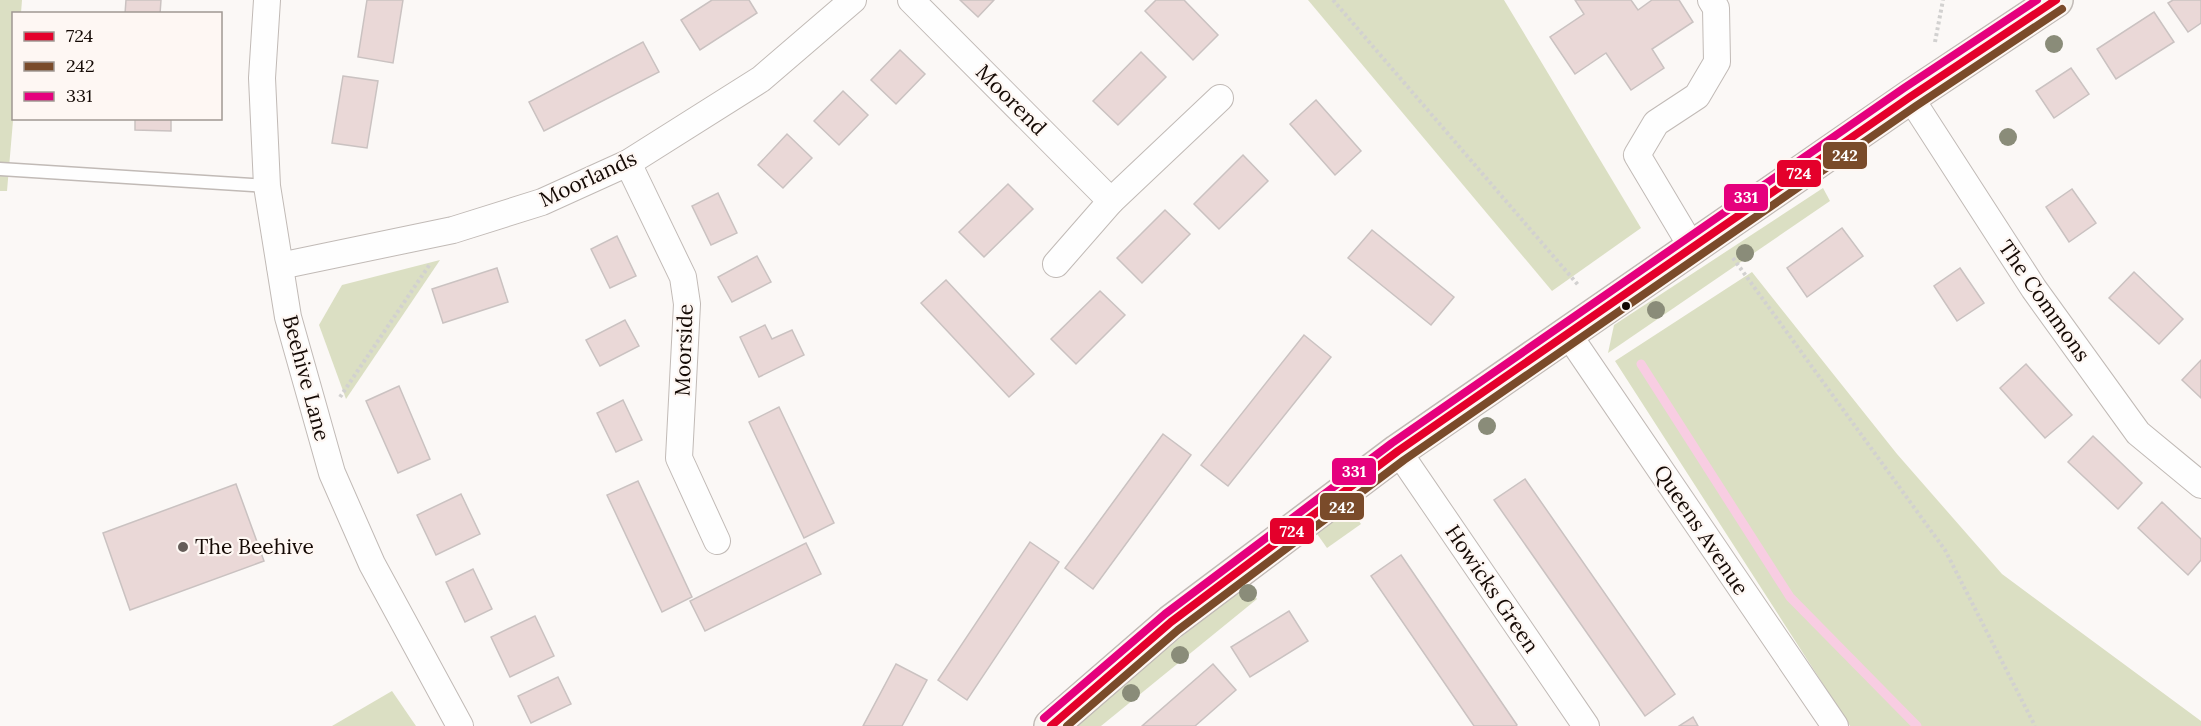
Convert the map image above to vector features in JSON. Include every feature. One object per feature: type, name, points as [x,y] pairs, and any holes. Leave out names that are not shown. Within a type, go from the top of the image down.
[{"type":"street","name":"Beehive Lane","points":[[267,0],[262,78],[267,186],[288,317],[332,473],[372,564],[460,726]]},
{"type":"street","name":"Moorlands","points":[[280,266],[453,230],[542,202],[628,163],[761,79],[853,0]]},
{"type":"street","name":"Moorend","points":[[911,0],[1111,201]]},
{"type":"street","points":[[1704,241],[1637,155],[1656,123],[1697,96],[1718,62],[1716,9],[1711,0]]},
{"type":"street","points":[[1051,726],[1172,622],[1398,451],[1910,97],[2056,0]]},
{"type":"street","name":"The Commons","points":[[1910,97],[2034,289],[2138,433],[2201,485]]},
{"type":"street","points":[[1056,264],[1111,201],[1220,98]]},
{"type":"street","name":"Moorside","points":[[628,163],[683,278],[687,304],[679,458],[717,541]]},
{"type":"street","name":"Queens Avenue","points":[[1568,334],[1835,726]]},
{"type":"street","name":"Howicks Green","points":[[1398,451],[1586,726]]},
{"type":"lane","points":[[0,169],[267,186]]},
{"type":"path","points":[[1333,0],[1600,312]]},
{"type":"path","points":[[319,428],[453,230]]},
{"type":"path","points":[[1704,241],[1945,550],[2035,726]]},
{"type":"green space","points":[[0,0],[22,0],[21,12],[12,12],[13,120],[7,191],[0,191]]},
{"type":"green space","points":[[1308,0],[1504,0],[1641,228],[1552,291]]},
{"type":"green space","points":[[1823,188],[1830,201],[1608,353],[1614,325]]},
{"type":"green space","points":[[440,260],[346,399],[319,325],[342,285]]},
{"type":"green space","points":[[1752,272],[1897,454],[2002,574],[2201,721],[2201,726],[1850,726],[1615,361]]},
{"type":"green space","points":[[1348,507],[1361,524],[1327,548],[1315,531]]},
{"type":"green space","points":[[1246,584],[1257,599],[1101,726],[1078,726],[1076,723]]},
{"type":"green space","points":[[392,691],[416,726],[332,726]]},
{"type":"building","points":[[126,0],[161,0],[160,12],[125,12]]},
{"type":"building","points":[[367,0],[403,0],[393,63],[358,57]]},
{"type":"building","points":[[712,0],[749,0],[757,13],[700,50],[681,20]]},
{"type":"building","points":[[960,0],[994,0],[978,17]]},
{"type":"building","points":[[1156,0],[1184,0],[1218,35],[1193,60],[1145,11]]},
{"type":"building","points":[[1575,0],[1631,0],[1638,10],[1652,0],[1679,0],[1693,22],[1652,49],[1664,68],[1631,90],[1606,53],[1575,74],[1550,37],[1584,14]]},
{"type":"building","points":[[2173,0],[2201,0],[2201,23],[2188,32],[2168,3]]},
{"type":"building","points":[[2154,12],[2174,42],[2116,79],[2097,49]]},
{"type":"building","points":[[643,42],[659,72],[544,131],[529,102]]},
{"type":"building","points":[[900,50],[925,74],[896,104],[871,80]]},
{"type":"building","points":[[1141,52],[1166,77],[1118,125],[1093,101]]},
{"type":"building","points":[[2071,68],[2089,94],[2054,118],[2036,91]]},
{"type":"building","points":[[343,76],[378,81],[367,148],[332,143]]},
{"type":"building","points":[[843,91],[868,115],[839,145],[814,121]]},
{"type":"building","points":[[1316,100],[1361,151],[1335,175],[1290,124]]},
{"type":"building","points":[[135,120],[171,120],[171,131],[135,130]]},
{"type":"building","points":[[787,134],[812,158],[783,188],[758,165]]},
{"type":"building","points":[[1243,155],[1268,181],[1219,229],[1194,204]]},
{"type":"building","points":[[1008,184],[1033,209],[984,257],[959,232]]},
{"type":"building","points":[[2072,189],[2096,223],[2069,242],[2046,207]]},
{"type":"building","points":[[718,193],[737,233],[711,245],[692,206]]},
{"type":"building","points":[[1165,210],[1190,234],[1142,283],[1117,258]]},
{"type":"building","points":[[1842,228],[1863,256],[1807,297],[1787,268]]},
{"type":"building","points":[[1372,230],[1454,297],[1431,325],[1348,258]]},
{"type":"building","points":[[617,236],[636,276],[610,288],[591,249]]},
{"type":"building","points":[[757,256],[771,282],[732,302],[718,277]]},
{"type":"building","points":[[497,268],[508,302],[443,323],[432,289]]},
{"type":"building","points":[[1960,268],[1984,303],[1957,321],[1934,286]]},
{"type":"building","points":[[2134,272],[2183,319],[2159,344],[2109,298]]},
{"type":"building","points":[[946,280],[1034,374],[1009,397],[921,303]]},
{"type":"building","points":[[1100,291],[1125,315],[1076,364],[1051,339]]},
{"type":"building","points":[[625,320],[639,346],[600,366],[586,340]]},
{"type":"building","points":[[765,325],[772,339],[792,330],[804,355],[759,377],[740,337]]},
{"type":"building","points":[[1304,335],[1331,357],[1228,486],[1201,465]]},
{"type":"building","points":[[2201,360],[2201,398],[2182,380]]},
{"type":"building","points":[[2026,364],[2072,415],[2045,438],[2000,388]]},
{"type":"building","points":[[399,386],[430,459],[398,473],[366,401]]},
{"type":"building","points":[[623,400],[642,440],[616,452],[597,413]]},
{"type":"building","points":[[779,407],[834,523],[804,538],[749,422]]},
{"type":"building","points":[[1163,434],[1191,455],[1093,589],[1065,568]]},
{"type":"building","points":[[2093,436],[2142,483],[2118,509],[2068,462]]},
{"type":"building","points":[[1525,479],[1675,694],[1645,716],[1494,500]]},
{"type":"building","points":[[638,481],[692,597],[662,612],[607,495]]},
{"type":"building","name":"The Beehive","points":[[236,484],[264,561],[130,610],[103,533]]},
{"type":"building","points":[[461,494],[480,534],[436,555],[417,515]]},
{"type":"building","points":[[2162,502],[2201,539],[2201,560],[2188,575],[2138,528]]},
{"type":"building","points":[[1030,542],[1059,562],[967,700],[938,680]]},
{"type":"building","points":[[806,543],[821,574],[705,631],[690,601]]},
{"type":"building","points":[[1401,555],[1516,726],[1474,726],[1371,576]]},
{"type":"building","points":[[473,569],[492,609],[465,622],[446,582]]},
{"type":"building","points":[[1289,611],[1308,641],[1250,677],[1231,647]]},
{"type":"building","points":[[535,616],[554,656],[510,677],[491,637]]},
{"type":"building","points":[[896,664],[927,680],[902,726],[863,726]]},
{"type":"building","points":[[1213,664],[1236,690],[1195,726],[1142,726]]},
{"type":"building","points":[[558,677],[571,704],[531,723],[518,696]]},
{"type":"building","points":[[1693,717],[1698,726],[1679,726]]},
{"type":"waterway","points":[[1641,364],[1790,597],[1917,726]]},
{"type":"transit line","name":"331","points":[[1044,718],[1165,614],[1392,443],[1904,88],[2037,0]]},
{"type":"transit line","name":"724","points":[[1051,726],[1171,622],[1398,451],[1910,97],[2056,0]]},
{"type":"transit line","name":"242","points":[[1067,726],[1178,630],[1404,460],[1916,106],[2062,9]]},
{"type":"place","name":"The Beehive","points":[[183,547]]}]
